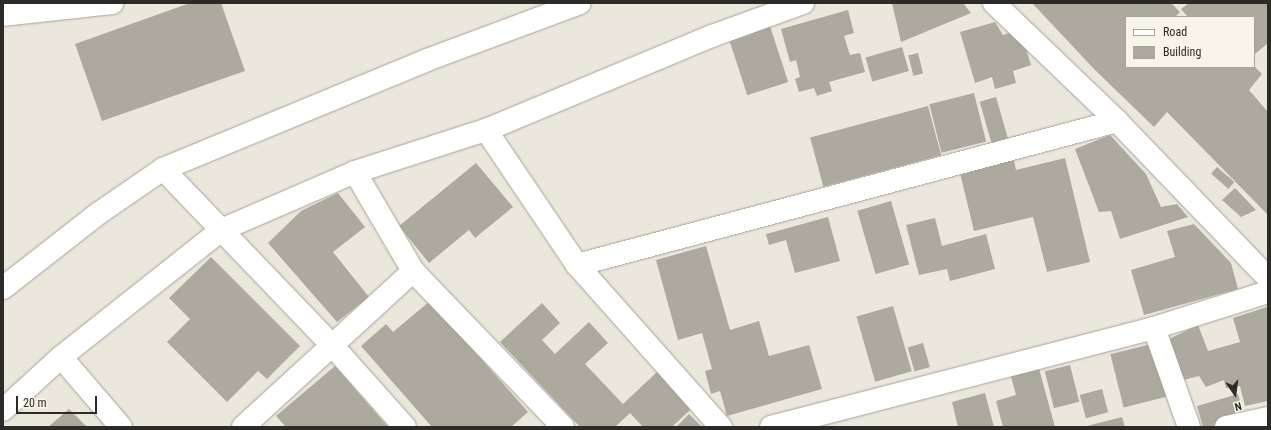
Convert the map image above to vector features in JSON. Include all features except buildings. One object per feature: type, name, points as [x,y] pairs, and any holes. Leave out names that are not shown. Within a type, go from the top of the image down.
[{"type":"street","points":[[13,10],[112,3]]},
{"type":"street","points":[[3,288],[98,213],[163,169],[427,60],[580,3]]},
{"type":"street","points":[[3,410],[61,357],[221,230],[355,172],[486,130],[712,36],[803,3]]},
{"type":"street","points":[[994,3],[1117,121],[1268,278]]},
{"type":"street","points":[[577,265],[1117,121]]},
{"type":"street","points":[[486,130],[577,265],[721,427]]},
{"type":"street","points":[[163,169],[332,344],[405,427]]},
{"type":"street","points":[[355,172],[413,271],[563,427]]},
{"type":"street","points":[[253,424],[332,344],[413,271]]},
{"type":"street","points":[[771,427],[1154,328],[1268,292]]},
{"type":"street","points":[[1154,328],[1188,427]]},
{"type":"street","points":[[61,357],[121,427]]},
{"type":"street","points":[[1226,427],[1268,418]]}]
